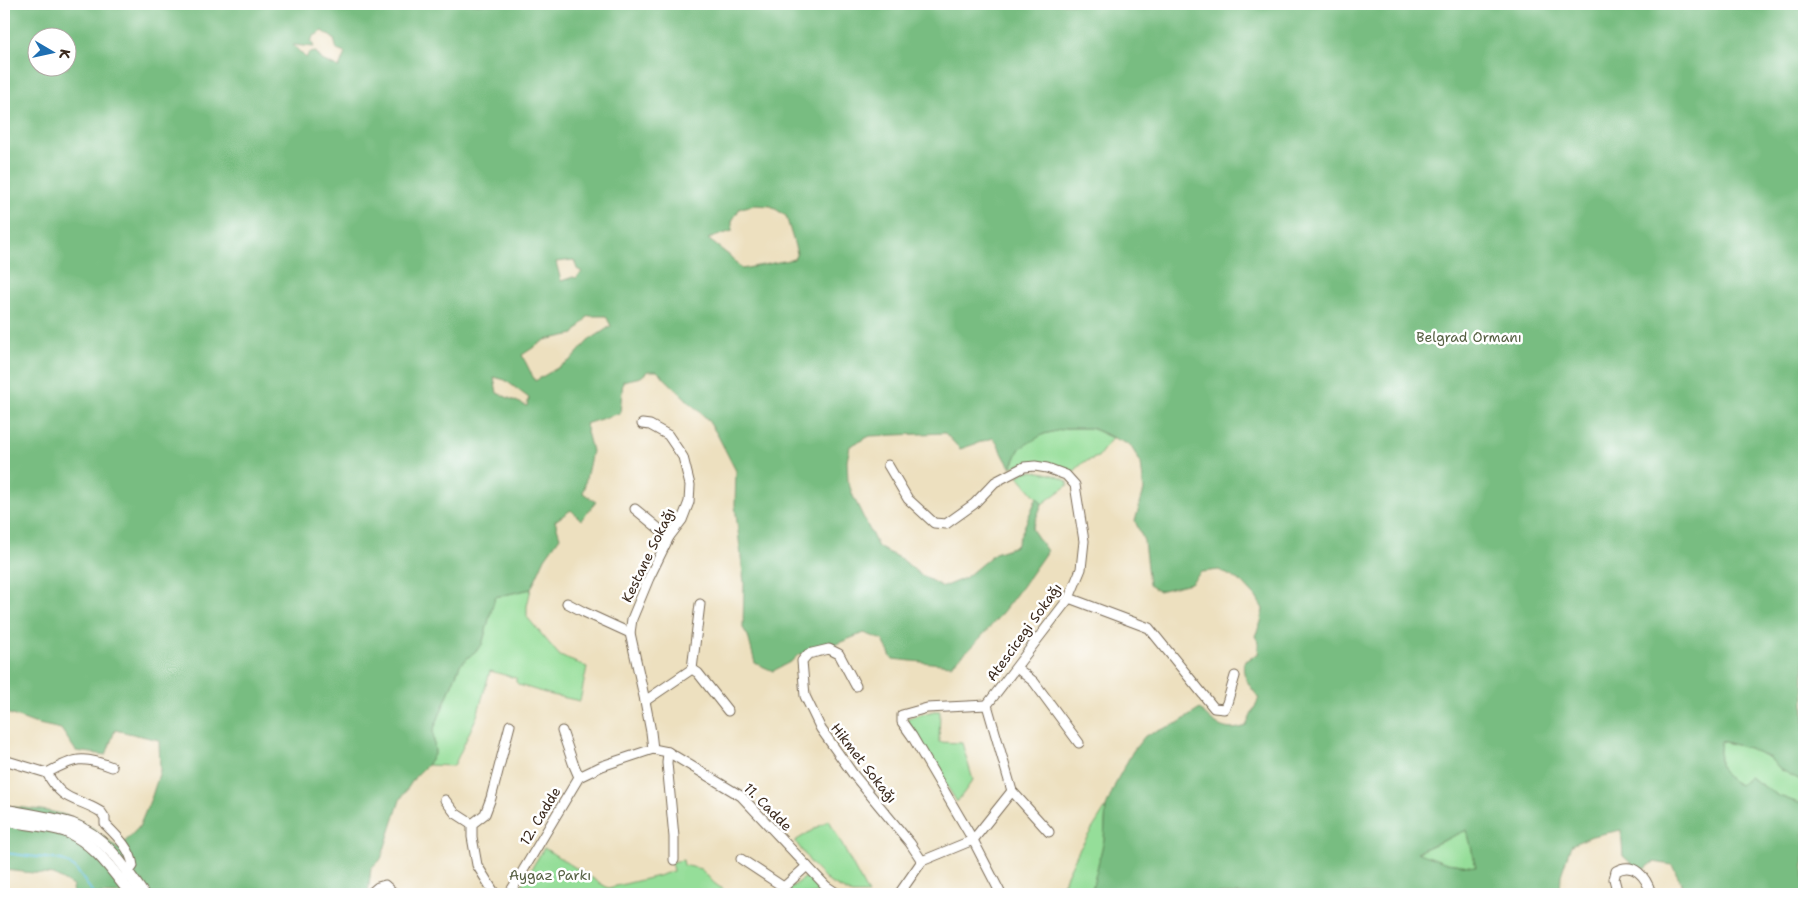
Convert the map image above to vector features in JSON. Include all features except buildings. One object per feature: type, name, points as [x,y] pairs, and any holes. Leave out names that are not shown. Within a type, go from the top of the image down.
[{"type":"main road","points":[[4,810],[74,825],[100,842],[113,853],[131,894]]},
{"type":"main road","points":[[4,820],[64,831],[81,839],[143,894]]},
{"type":"street","name":"Kestane Sokağı","points":[[642,424],[650,425],[668,435],[683,457],[690,485],[689,502],[682,520],[669,537],[646,586],[632,619],[630,633],[646,702],[653,749]]},
{"type":"street","name":"Atescicegi Sokağı","points":[[888,465],[908,499],[934,523],[946,524],[974,504],[995,482],[1024,467],[1047,468],[1066,475],[1075,485],[1084,541],[1081,569],[1069,598],[987,705]]},
{"type":"street","points":[[634,509],[669,537]]},
{"type":"street","points":[[1069,598],[1149,628],[1214,708],[1224,709],[1228,703],[1235,676]]},
{"type":"street","points":[[567,603],[630,633]]},
{"type":"street","points":[[646,702],[692,669],[700,604]]},
{"type":"street","name":"Hikmet Sokağı","points":[[856,686],[839,654],[829,649],[808,654],[802,661],[805,696],[821,729],[910,843],[922,862]]},
{"type":"street","points":[[1017,668],[1034,682],[1079,743]]},
{"type":"street","points":[[692,669],[698,673],[728,711]]},
{"type":"street","points":[[1001,894],[973,840],[902,722],[902,715],[927,708],[987,705],[1012,791],[1049,832]]},
{"type":"street","points":[[472,824],[485,814],[510,725]]},
{"type":"street","points":[[562,731],[579,777],[602,766],[653,749]]},
{"type":"street","name":"11. Cadde","points":[[653,749],[668,752],[741,796],[826,886],[838,894]]},
{"type":"street","points":[[668,752],[667,763],[674,836],[674,860]]},
{"type":"street","points":[[47,773],[66,762],[82,759],[98,761],[112,768]]},
{"type":"street","points":[[4,760],[47,773],[55,787],[65,796],[101,812],[105,818],[105,824],[120,838],[132,859],[133,866],[125,877]]},
{"type":"street","name":"12. Cadde","points":[[509,894],[579,777]]},
{"type":"street","points":[[899,894],[922,862],[973,840],[1012,791]]},
{"type":"street","points":[[445,800],[455,813],[472,824]]},
{"type":"street","points":[[472,824],[472,837],[477,865],[495,894]]},
{"type":"street","points":[[742,859],[782,886],[786,886],[807,866]]},
{"type":"street","points":[[1618,894],[1614,879],[1616,871],[1628,867],[1647,880],[1651,893]]},
{"type":"street","points":[[371,894],[385,885],[395,894]]},
{"type":"green space","name":"Belgrad Ormanı","points":[[4,4],[1804,4],[1804,782],[1778,768],[1770,758],[1748,748],[1721,741],[1720,762],[1721,768],[1727,777],[1740,785],[1749,777],[1779,796],[1804,805],[1804,894],[1682,894],[1683,886],[1672,865],[1654,862],[1641,872],[1623,856],[1621,830],[1592,836],[1571,845],[1561,875],[1560,894],[1091,894],[1104,840],[1106,807],[1117,780],[1133,751],[1145,736],[1178,723],[1200,709],[1220,726],[1232,729],[1246,726],[1259,698],[1247,682],[1243,667],[1244,662],[1258,654],[1259,643],[1255,636],[1261,622],[1263,609],[1256,597],[1242,582],[1219,570],[1201,572],[1191,583],[1159,591],[1149,585],[1144,541],[1135,521],[1144,490],[1141,463],[1130,445],[1091,428],[1069,428],[1044,434],[1020,448],[1011,467],[993,438],[960,449],[945,433],[870,436],[850,446],[847,461],[848,481],[853,496],[878,547],[903,560],[919,574],[943,587],[965,578],[995,553],[1016,546],[1037,497],[1042,504],[1032,529],[1047,551],[991,626],[979,640],[951,665],[892,659],[883,640],[864,633],[836,644],[798,655],[792,661],[773,671],[755,663],[748,636],[743,628],[744,583],[735,505],[736,471],[707,419],[657,371],[648,371],[641,377],[623,381],[620,413],[585,424],[592,451],[583,493],[596,502],[581,520],[571,510],[555,521],[560,537],[545,558],[531,589],[495,597],[482,645],[460,665],[433,731],[435,753],[427,765],[415,777],[400,800],[381,859],[371,868],[368,894],[76,894],[72,890],[73,886],[54,875],[4,870],[4,806],[49,811],[66,815],[91,828],[118,849],[139,827],[160,771],[159,740],[115,730],[106,755],[76,751],[61,729],[34,723],[4,712]],"holes":[[[323,31],[334,39],[337,50],[345,53],[339,68],[322,60],[316,52],[309,53],[306,58],[293,45],[314,47],[311,41],[314,36]],[[755,205],[771,206],[786,216],[797,253],[794,259],[742,269],[730,256],[708,239],[732,231],[732,221],[740,208]],[[574,260],[577,269],[582,272],[576,278],[573,277],[561,281],[556,262]],[[588,316],[606,316],[611,326],[588,341],[571,360],[535,381],[522,355],[545,340],[574,334]],[[494,377],[505,380],[529,398],[527,406],[497,393]],[[1467,830],[1476,867],[1447,863],[1417,852]]]},
{"type":"green space","points":[[1069,428],[1091,428],[1112,438],[1098,457],[1084,462],[1072,473],[1055,465],[1042,462],[1011,467],[1019,450],[1028,441]]},
{"type":"green space","points":[[1026,471],[1052,475],[1067,481],[1068,485],[1042,504],[1018,476]]},
{"type":"green space","points":[[531,589],[527,606],[527,617],[560,656],[587,667],[580,701],[519,685],[516,682],[516,678],[490,671],[477,716],[454,766],[427,765],[435,753],[433,731],[460,665],[482,645],[495,597]]},
{"type":"green space","points":[[940,711],[939,742],[962,743],[973,780],[957,802],[907,723],[908,718]]},
{"type":"green space","points":[[1720,741],[1748,748],[1770,758],[1778,768],[1804,782],[1804,805],[1779,796],[1749,777],[1740,785],[1732,781],[1721,768]]},
{"type":"green space","points":[[1106,807],[1104,840],[1091,894],[1058,894],[1079,850]]},
{"type":"green space","points":[[829,820],[868,894],[852,894],[829,882],[813,866],[795,841]]},
{"type":"green space","points":[[1467,830],[1476,867],[1447,863],[1416,853]]},
{"type":"green space","name":"Aygaz Parkı","points":[[544,848],[608,888],[673,871],[671,862],[683,860],[684,865],[701,869],[714,883],[729,894],[516,894]]},
{"type":"green space","points":[[809,875],[821,891],[817,894],[782,894]]},
{"type":"waterway","points":[[4,853],[62,860],[75,868],[94,894]]}]
